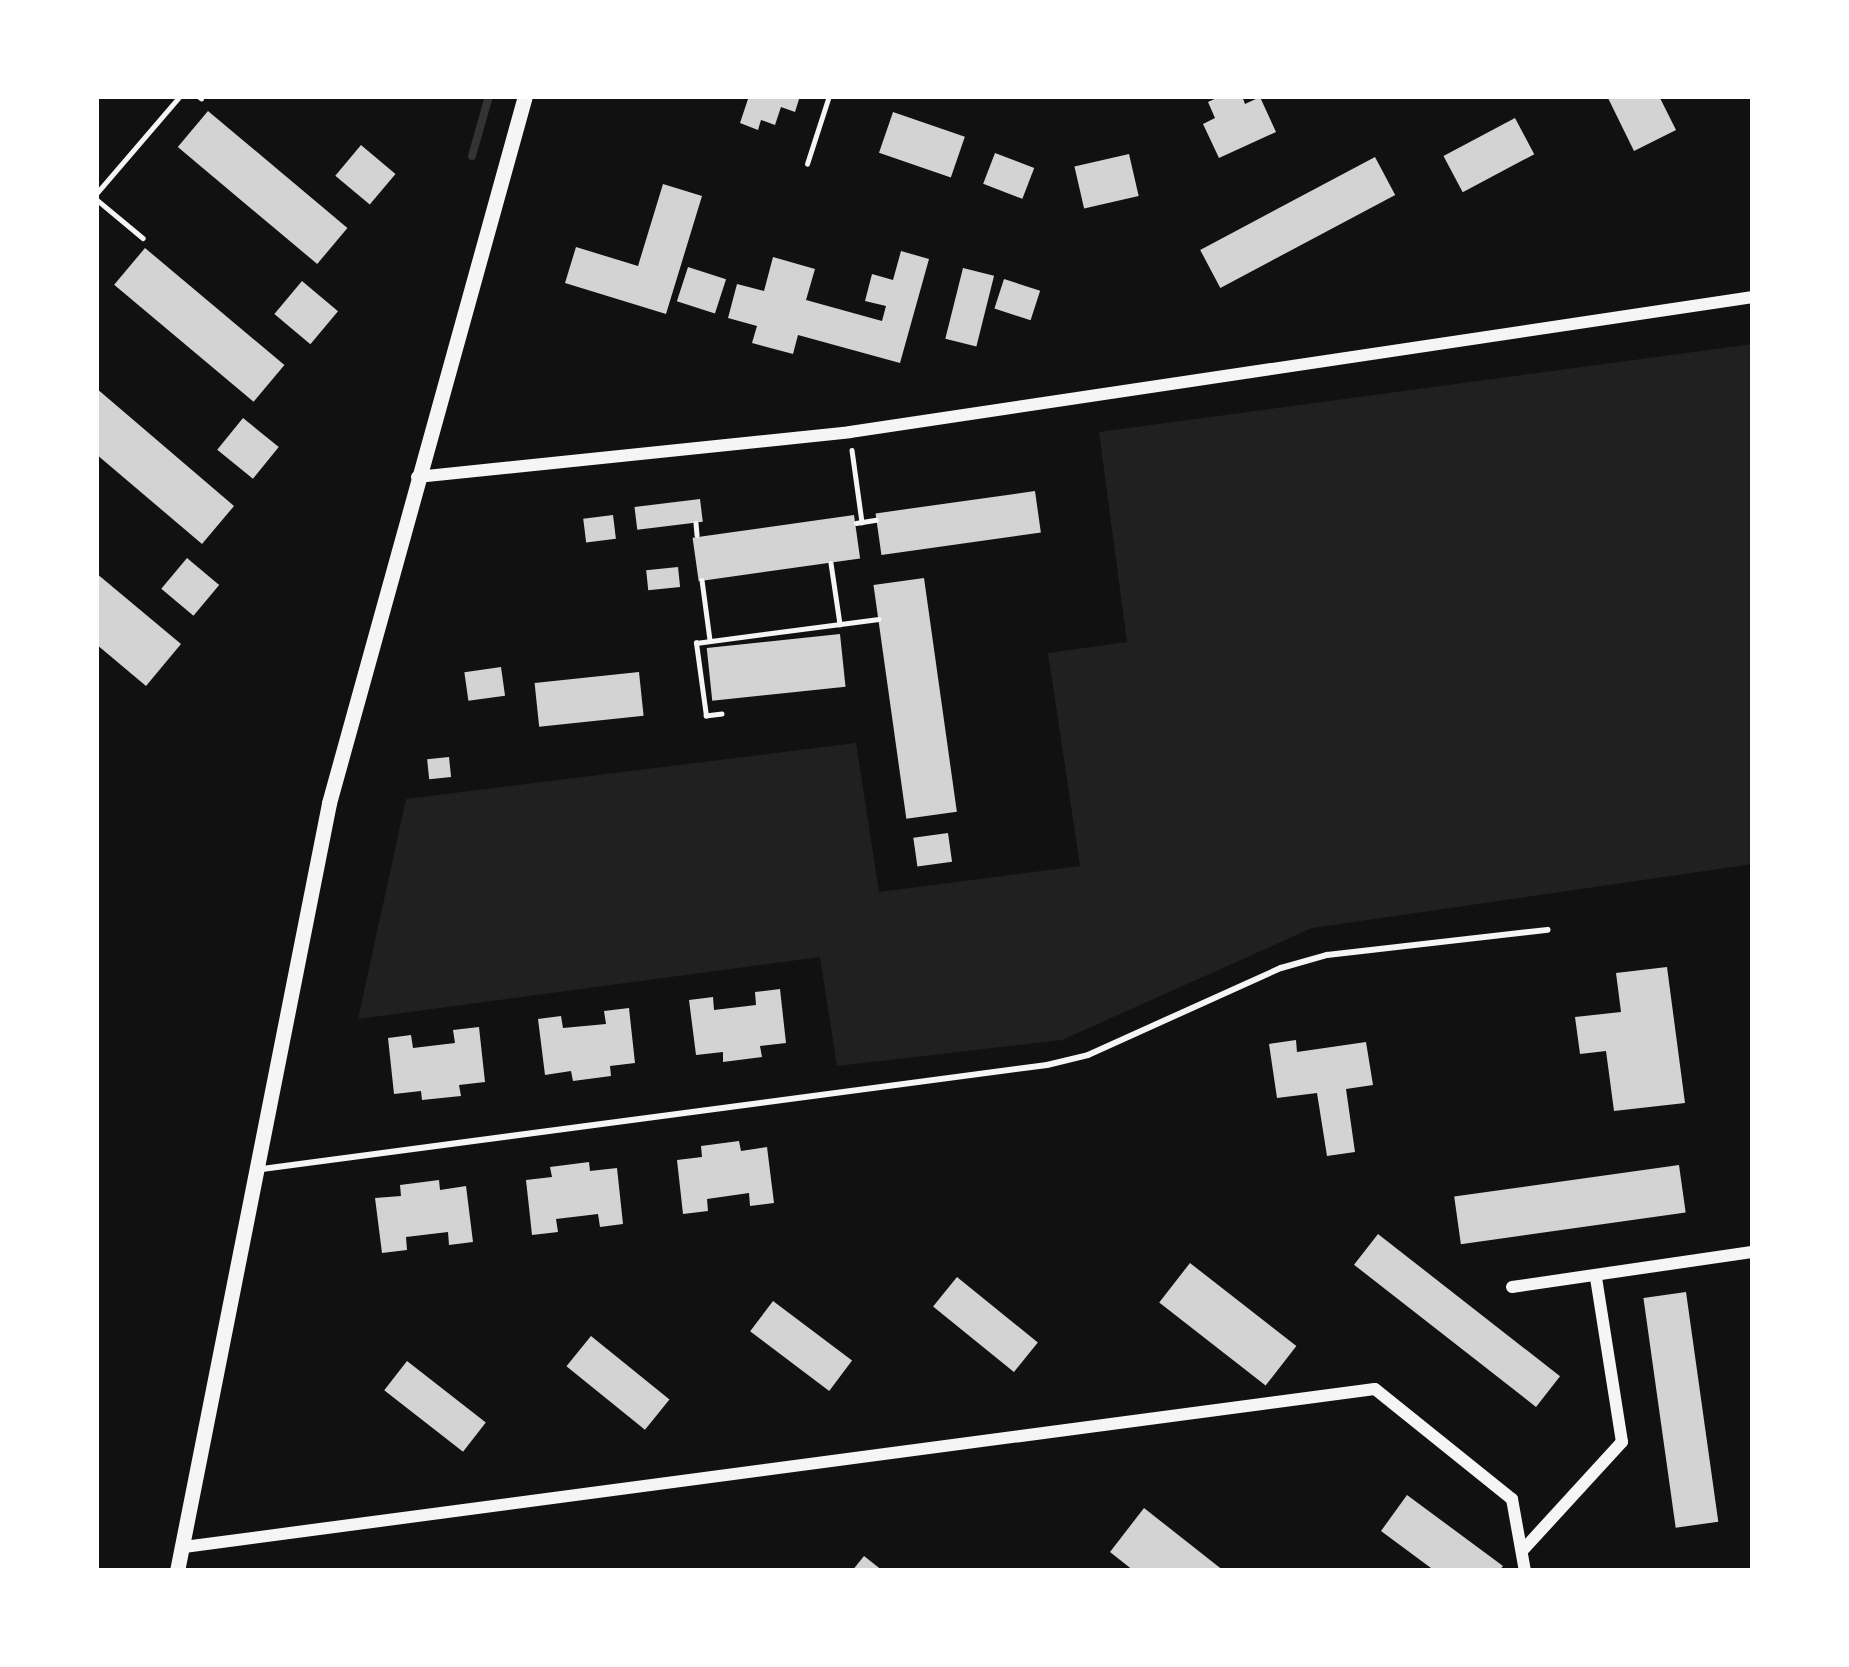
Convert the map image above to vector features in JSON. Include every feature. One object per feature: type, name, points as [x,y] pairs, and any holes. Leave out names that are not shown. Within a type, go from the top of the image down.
[{"type":"street","points":[[177,1571],[306,904],[416,477],[525,96]]},
{"type":"street","points":[[416,477],[850,432],[1753,297]]},
{"type":"street","points":[[1512,1287],[1753,1252]]},
{"type":"street","points":[[1522,1551],[1622,1442],[1596,1277]]},
{"type":"street","points":[[184,1547],[1375,1389],[1512,1499],[1525,1571]]},
{"type":"lane","points":[[257,1169],[1047,1065],[1088,1055],[1281,968],[1328,955],[1548,930]]},
{"type":"path","points":[[143,238],[96,196],[179,96]]},
{"type":"path","points":[[807,164],[829,96]]},
{"type":"path","points":[[850,432],[859,522],[876,520]]},
{"type":"path","points":[[696,523],[697,535]]},
{"type":"path","points":[[831,563],[840,624]]},
{"type":"path","points":[[703,580],[710,642]]},
{"type":"path","points":[[722,714],[706,716],[696,643],[878,619]]},
{"type":"shaded area","points":[[1753,344],[1753,864],[1312,928],[1062,1040],[837,1066],[820,957],[358,1019],[406,799],[856,743],[879,892],[1080,866],[1048,653],[1127,642],[1099,432]]},
{"type":"building","points":[[749,96],[800,96],[795,112],[781,107],[775,125],[761,120],[758,130],[740,123]]},
{"type":"building","points":[[1221,96],[1242,96],[1245,104],[1260,97],[1276,132],[1219,158],[1203,124],[1215,118],[1208,102]]},
{"type":"building","points":[[1607,96],[1659,96],[1676,130],[1634,151]]},
{"type":"building","points":[[208,111],[347,228],[317,264],[178,147]]},
{"type":"building","points":[[893,112],[965,137],[951,177],[879,153]]},
{"type":"building","points":[[1515,118],[1534,154],[1463,192],[1443,156]]},
{"type":"building","points":[[361,145],[395,174],[370,205],[335,176]]},
{"type":"building","points":[[995,153],[1034,168],[1022,199],[983,184]]},
{"type":"building","points":[[1129,154],[1139,196],[1084,208],[1074,167]]},
{"type":"building","points":[[1375,157],[1395,195],[1220,288],[1200,250]]},
{"type":"building","points":[[663,184],[702,196],[666,314],[565,283],[576,247],[638,266]]},
{"type":"building","points":[[145,248],[284,365],[254,402],[114,285]]},
{"type":"building","points":[[901,251],[929,259],[900,363],[798,335],[793,354],[752,343],[757,326],[728,318],[737,284],[764,291],[773,257],[815,269],[806,300],[882,321],[886,306],[865,301],[872,274],[893,280]]},
{"type":"building","points":[[688,267],[726,279],[715,314],[677,301]]},
{"type":"building","points":[[963,268],[994,276],[976,347],[945,339]]},
{"type":"building","points":[[1004,279],[1040,291],[1031,320],[994,308]]},
{"type":"building","points":[[302,281],[338,311],[310,344],[274,314]]},
{"type":"building","points":[[96,388],[234,506],[202,544],[96,454]]},
{"type":"building","points":[[243,418],[279,447],[253,479],[217,450]]},
{"type":"building","points":[[1035,491],[1041,533],[881,555],[876,513]]},
{"type":"building","points":[[700,499],[703,522],[637,530],[634,507]]},
{"type":"building","points":[[613,515],[616,539],[586,542],[583,519]]},
{"type":"building","points":[[854,515],[860,559],[699,581],[693,538]]},
{"type":"building","points":[[187,558],[219,585],[193,616],[161,589]]},
{"type":"building","points":[[678,567],[680,587],[648,590],[646,570]]},
{"type":"building","points":[[96,573],[181,644],[146,686],[96,644]]},
{"type":"building","points":[[924,578],[957,812],[906,819],[873,585]]},
{"type":"building","points":[[840,634],[846,687],[712,701],[707,648]]},
{"type":"building","points":[[501,667],[505,696],[468,701],[464,672]]},
{"type":"building","points":[[639,672],[644,716],[539,727],[535,683]]},
{"type":"building","points":[[449,757],[451,777],[429,779],[427,759]]},
{"type":"building","points":[[948,833],[952,862],[917,867],[913,838]]},
{"type":"building","points":[[1667,967],[1685,1103],[1614,1111],[1606,1051],[1580,1054],[1575,1017],[1621,1012],[1616,973]]},
{"type":"building","points":[[780,989],[786,1043],[760,1046],[762,1057],[723,1062],[723,1052],[696,1055],[689,1000],[713,997],[714,1010],[756,1005],[755,992]]},
{"type":"building","points":[[629,1008],[635,1063],[610,1066],[611,1076],[573,1081],[571,1071],[545,1075],[538,1019],[561,1016],[563,1028],[606,1024],[604,1011]]},
{"type":"building","points":[[479,1027],[485,1082],[459,1085],[461,1096],[422,1100],[421,1091],[394,1094],[388,1038],[411,1035],[413,1048],[455,1043],[453,1030]]},
{"type":"building","points":[[1296,1040],[1297,1052],[1366,1042],[1373,1085],[1346,1089],[1355,1152],[1327,1156],[1317,1093],[1277,1098],[1269,1044]]},
{"type":"building","points":[[739,1141],[741,1151],[767,1147],[774,1203],[750,1206],[749,1193],[707,1199],[708,1211],[683,1214],[677,1160],[702,1157],[701,1146]]},
{"type":"building","points":[[589,1162],[590,1171],[617,1168],[623,1224],[600,1227],[598,1214],[556,1219],[558,1232],[532,1235],[526,1180],[552,1177],[550,1167]]},
{"type":"building","points":[[1679,1165],[1686,1213],[1461,1244],[1454,1197]]},
{"type":"building","points":[[439,1180],[440,1190],[466,1186],[473,1242],[449,1245],[448,1232],[406,1237],[407,1250],[382,1253],[375,1198],[401,1196],[400,1185]]},
{"type":"building","points":[[1378,1234],[1560,1376],[1536,1407],[1354,1265]]},
{"type":"building","points":[[1190,1263],[1296,1346],[1266,1386],[1159,1302]]},
{"type":"building","points":[[957,1277],[1038,1342],[1014,1372],[933,1307]]},
{"type":"building","points":[[1686,1292],[1718,1522],[1676,1528],[1643,1298]]},
{"type":"building","points":[[773,1301],[852,1361],[829,1391],[750,1331]]},
{"type":"building","points":[[591,1336],[669,1400],[645,1430],[566,1366]]},
{"type":"building","points":[[407,1361],[486,1423],[463,1452],[384,1390]]},
{"type":"building","points":[[1407,1495],[1503,1566],[1499,1571],[1435,1571],[1381,1531]]},
{"type":"building","points":[[1144,1508],[1224,1571],[1134,1571],[1110,1552]]},
{"type":"building","points":[[864,1556],[883,1571],[852,1571]]},
{"type":"waterway","points":[[472,156],[489,96]]}]
